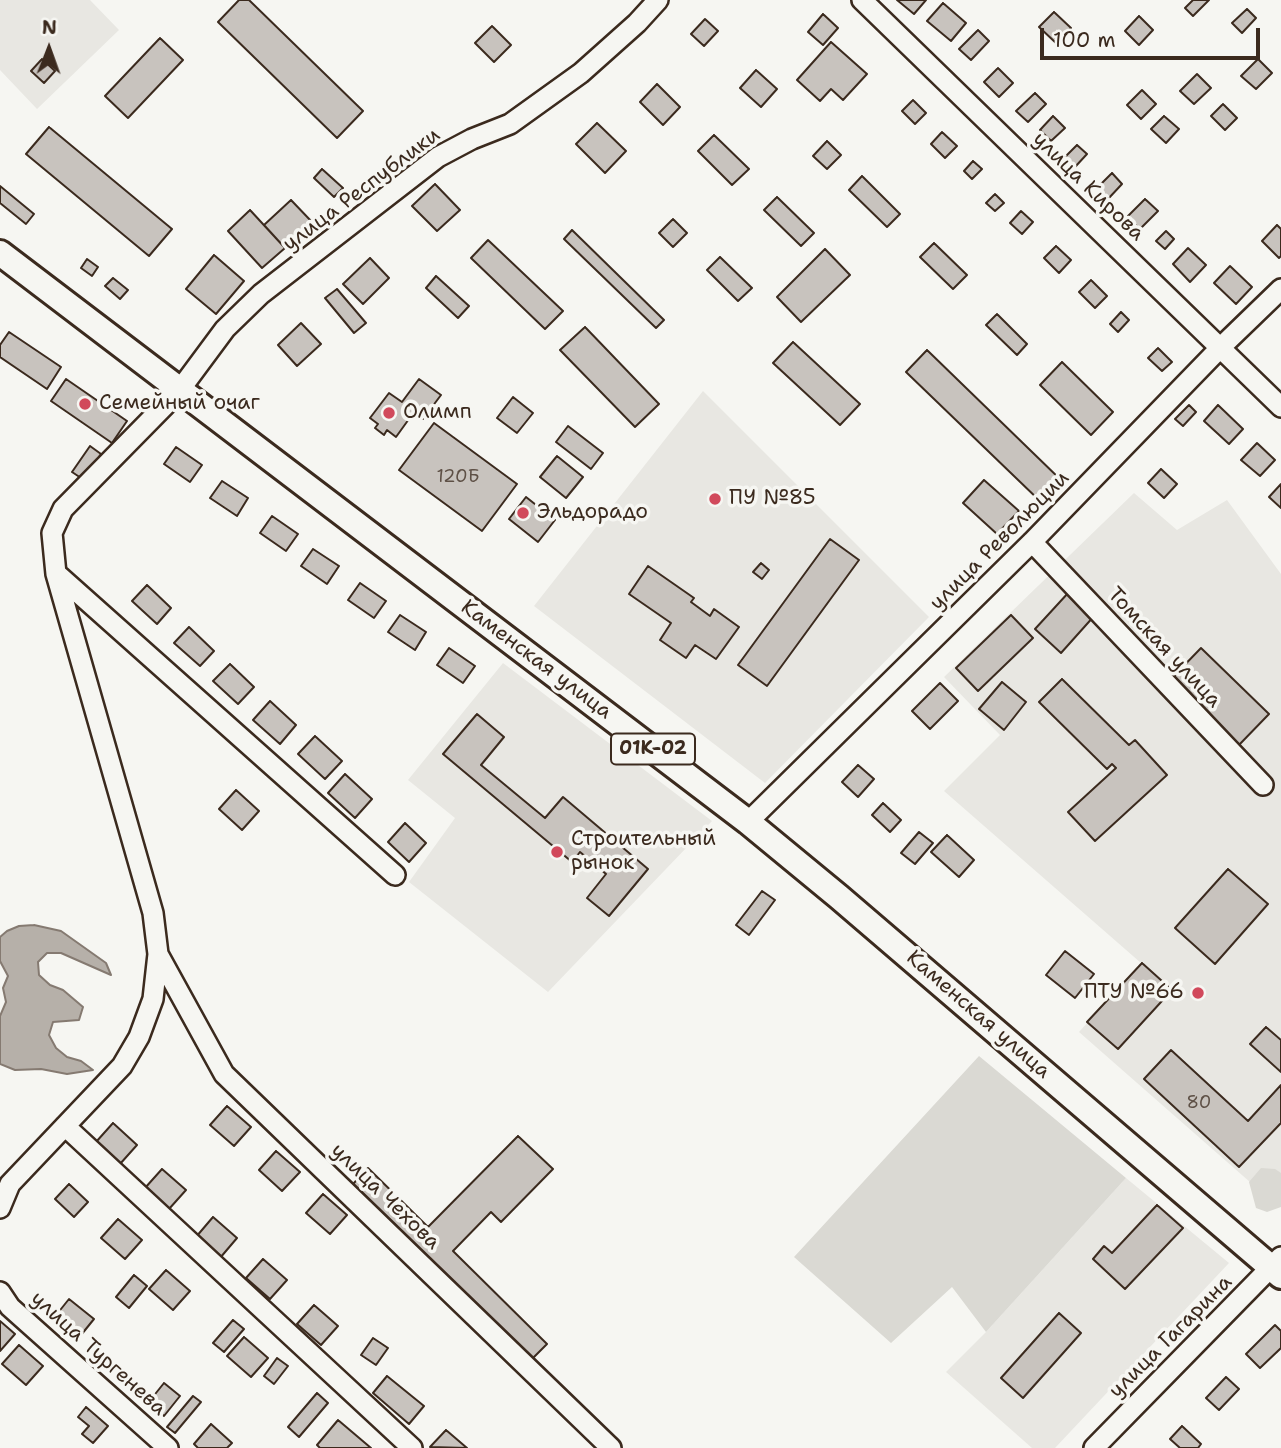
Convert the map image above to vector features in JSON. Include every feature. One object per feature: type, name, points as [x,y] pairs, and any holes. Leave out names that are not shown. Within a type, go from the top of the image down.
[{"type":"main road","name":"Каменская улица","points":[[0,253],[748,821],[1278,1267]]},
{"type":"street","name":"улица Республики","points":[[158,954],[153,913],[56,574],[52,533],[63,509],[179,391],[225,329],[261,294],[438,157],[472,139],[510,124],[581,74],[659,0]]},
{"type":"street","name":"улица Кирова","points":[[862,0],[1281,407]]},
{"type":"street","name":"улица Революции","points":[[748,821],[1032,542],[1281,289]]},
{"type":"street","name":"Томская улица","points":[[1032,542],[1263,785]]},
{"type":"street","points":[[56,574],[395,875]]},
{"type":"street","points":[[0,1208],[10,1184],[122,1066],[139,1037],[153,999],[158,954]]},
{"type":"street","name":"улица Чехова","points":[[158,954],[225,1074],[611,1448]]},
{"type":"street","points":[[65,1126],[412,1448]]},
{"type":"street","name":"улица Гагарина","points":[[1094,1448],[1278,1267]]},
{"type":"street","name":"улица Тургенева","points":[[0,1292],[10,1307],[168,1448]]},
{"type":"shaded area","points":[[0,0],[90,0],[119,30],[37,109],[0,70]]},
{"type":"shaded area","name":"ПУ №85","points":[[703,391],[929,617],[765,783],[534,606]]},
{"type":"shaded area","points":[[1134,493],[1177,530],[1227,500],[1281,574],[1281,1181],[1267,1197],[1079,1032],[1141,963],[944,791],[1000,735],[944,677]]},
{"type":"shaded area","name":"Строительный рынок","points":[[503,663],[712,821],[548,992],[409,882],[455,818],[408,780]]},
{"type":"shaded area","points":[[34,925],[61,931],[106,963],[111,975],[61,953],[47,953],[38,962],[39,975],[83,1007],[79,1020],[53,1022],[49,1035],[56,1048],[67,1057],[81,1061],[93,1070],[67,1074],[41,1069],[15,1070],[0,1064],[0,1016],[6,1002],[3,988],[8,976],[0,961],[0,937],[19,926]]},
{"type":"shaded area","points":[[979,1056],[1126,1178],[986,1332],[952,1287],[891,1343],[794,1257]]},
{"type":"shaded area","points":[[1261,1168],[1275,1169],[1281,1173],[1281,1207],[1267,1212],[1256,1208],[1249,1182]]},
{"type":"shaded area","points":[[1126,1178],[1229,1263],[1055,1448],[1032,1448],[946,1372],[986,1332]]},
{"type":"building","points":[[239,0],[249,0],[363,111],[337,138],[218,22]]},
{"type":"building","points":[[897,0],[926,0],[914,14]]},
{"type":"building","points":[[1193,0],[1209,0],[1193,16],[1185,8]]},
{"type":"building","points":[[943,3],[966,23],[951,41],[927,21]]},
{"type":"building","points":[[1247,9],[1256,18],[1242,33],[1232,23]]},
{"type":"building","points":[[1054,12],[1071,28],[1056,43],[1039,27]]},
{"type":"building","points":[[823,14],[838,28],[823,45],[808,32]]},
{"type":"building","points":[[1139,16],[1153,30],[1139,45],[1125,31]]},
{"type":"building","points":[[705,19],[718,31],[704,46],[691,34]]},
{"type":"building","points":[[492,26],[511,45],[494,62],[475,43]]},
{"type":"building","points":[[978,30],[989,41],[971,60],[959,49]]},
{"type":"building","points":[[160,38],[183,60],[128,118],[105,96]]},
{"type":"building","points":[[831,42],[867,74],[843,100],[831,89],[820,101],[797,80]]},
{"type":"building","points":[[42,59],[55,71],[44,83],[31,71]]},
{"type":"building","points":[[1258,59],[1272,73],[1256,89],[1241,76]]},
{"type":"building","points":[[998,68],[1013,83],[999,97],[984,82]]},
{"type":"building","points":[[756,70],[777,89],[761,107],[740,88]]},
{"type":"building","points":[[1197,74],[1211,88],[1194,104],[1180,91]]},
{"type":"building","points":[[657,84],[680,107],[663,125],[640,102]]},
{"type":"building","points":[[1142,90],[1156,104],[1141,119],[1127,105]]},
{"type":"building","points":[[1035,93],[1046,104],[1028,122],[1016,111]]},
{"type":"building","points":[[913,100],[926,113],[915,124],[902,111]]},
{"type":"building","points":[[1223,104],[1237,118],[1225,130],[1211,116]]},
{"type":"building","points":[[1053,116],[1065,128],[1051,141],[1040,130]]},
{"type":"building","points":[[1164,116],[1179,129],[1166,143],[1151,129]]},
{"type":"building","points":[[597,123],[626,151],[605,173],[576,144]]},
{"type":"building","points":[[49,127],[172,229],[149,256],[26,154]]},
{"type":"building","points":[[942,132],[957,146],[945,158],[931,144]]},
{"type":"building","points":[[714,135],[749,169],[732,185],[698,151]]},
{"type":"building","points":[[827,141],[841,155],[827,169],[813,156]]},
{"type":"building","points":[[1077,145],[1087,154],[1075,167],[1065,157]]},
{"type":"building","points":[[973,161],[982,169],[972,179],[964,171]]},
{"type":"building","points":[[322,169],[343,188],[334,197],[314,178]]},
{"type":"building","points":[[1112,173],[1122,184],[1108,199],[1097,188]]},
{"type":"building","points":[[862,176],[900,214],[887,227],[849,190]]},
{"type":"building","points":[[435,184],[460,210],[437,231],[412,206]]},
{"type":"building","points":[[0,186],[34,214],[26,224],[0,203]]},
{"type":"building","points":[[995,194],[1004,203],[995,211],[986,203]]},
{"type":"building","points":[[777,197],[814,233],[801,246],[764,210]]},
{"type":"building","points":[[1145,199],[1158,211],[1140,229],[1127,217]]},
{"type":"building","points":[[291,200],[312,222],[285,248],[264,225]]},
{"type":"building","points":[[250,210],[285,248],[262,268],[228,231]]},
{"type":"building","points":[[1021,211],[1033,222],[1022,234],[1010,223]]},
{"type":"building","points":[[673,219],[687,233],[673,247],[659,233]]},
{"type":"building","points":[[1277,225],[1281,229],[1279,258],[1262,241]]},
{"type":"building","points":[[572,230],[664,320],[656,328],[564,239]]},
{"type":"building","points":[[1166,231],[1174,239],[1165,249],[1156,241]]},
{"type":"building","points":[[488,240],[563,311],[545,329],[471,258]]},
{"type":"building","points":[[934,243],[967,275],[953,289],[920,257]]},
{"type":"building","points":[[1056,246],[1071,260],[1059,273],[1044,258]]},
{"type":"building","points":[[1188,248],[1206,265],[1190,282],[1173,264]]},
{"type":"building","points":[[825,249],[850,275],[801,322],[777,297]]},
{"type":"building","points":[[214,255],[244,281],[216,314],[186,289]]},
{"type":"building","points":[[720,257],[752,288],[738,301],[707,270]]},
{"type":"building","points":[[370,258],[389,278],[363,304],[343,284]]},
{"type":"building","points":[[87,259],[98,267],[92,276],[81,268]]},
{"type":"building","points":[[1230,266],[1252,287],[1236,304],[1214,283]]},
{"type":"building","points":[[436,276],[469,306],[458,318],[426,288]]},
{"type":"building","points":[[113,278],[128,290],[120,299],[105,286]]},
{"type":"building","points":[[1091,280],[1107,296],[1095,308],[1079,292]]},
{"type":"building","points":[[337,289],[366,323],[354,333],[325,298]]},
{"type":"building","points":[[1121,312],[1129,320],[1118,332],[1110,324]]},
{"type":"building","points":[[997,314],[1027,344],[1017,355],[986,325]]},
{"type":"building","points":[[301,323],[321,344],[297,366],[278,345]]},
{"type":"building","points":[[585,327],[659,404],[635,427],[560,350]]},
{"type":"building","points":[[9,332],[61,367],[47,389],[0,357],[0,345]]},
{"type":"building","points":[[793,342],[860,404],[840,425],[773,363]]},
{"type":"building","points":[[1158,348],[1172,362],[1162,371],[1148,358]]},
{"type":"building","points":[[927,350],[1063,482],[1042,503],[906,372]]},
{"type":"building","points":[[1062,362],[1113,412],[1091,435],[1040,385]]},
{"type":"building","points":[[66,379],[127,421],[112,443],[51,401]]},
{"type":"building","points":[[419,379],[441,395],[423,419],[414,412],[396,437],[387,430],[384,435],[375,428],[378,424],[370,418],[389,393],[402,402]]},
{"type":"building","points":[[513,397],[533,413],[517,433],[497,418]]},
{"type":"building","points":[[1189,405],[1196,412],[1183,426],[1175,419]]},
{"type":"building","points":[[1218,405],[1243,429],[1229,444],[1204,421]]},
{"type":"building","points":[[434,423],[517,484],[482,531],[399,470]]},
{"type":"building","points":[[568,426],[603,453],[591,469],[556,442]]},
{"type":"building","points":[[1257,443],[1275,460],[1260,476],[1241,460]]},
{"type":"building","points":[[90,446],[101,454],[84,480],[72,472]]},
{"type":"building","points":[[176,447],[202,465],[190,482],[164,464]]},
{"type":"building","points":[[557,456],[583,477],[566,498],[540,477]]},
{"type":"building","points":[[1161,469],[1177,484],[1164,498],[1148,483]]},
{"type":"building","points":[[984,480],[1019,511],[997,534],[963,503]]},
{"type":"building","points":[[222,481],[248,498],[237,516],[210,498]]},
{"type":"building","points":[[1281,484],[1281,508],[1269,497]]},
{"type":"building","points":[[526,497],[555,520],[538,542],[509,519]]},
{"type":"building","points":[[272,516],[298,534],[286,551],[260,533]]},
{"type":"building","points":[[830,539],[859,560],[767,686],[738,665]]},
{"type":"building","points":[[313,549],[339,566],[327,584],[301,566]]},
{"type":"building","points":[[761,563],[769,570],[762,579],[753,572]]},
{"type":"building","points":[[648,566],[694,598],[691,602],[710,616],[714,609],[739,627],[716,659],[695,645],[686,658],[660,640],[671,623],[629,594]]},
{"type":"building","points":[[360,583],[386,601],[374,618],[348,600]]},
{"type":"building","points":[[147,585],[171,608],[157,624],[132,601]]},
{"type":"building","points":[[1069,592],[1095,615],[1061,653],[1035,629]]},
{"type":"building","points":[[400,615],[426,632],[415,650],[388,632]]},
{"type":"building","points":[[1011,615],[1033,638],[978,691],[956,668]]},
{"type":"building","points":[[189,627],[214,651],[200,666],[174,643]]},
{"type":"building","points":[[449,648],[475,666],[463,683],[437,665]]},
{"type":"building","points":[[1201,648],[1269,714],[1238,746],[1170,680]]},
{"type":"building","points":[[230,664],[254,687],[238,704],[213,681]]},
{"type":"building","points":[[1062,679],[1129,745],[1135,740],[1167,775],[1095,841],[1068,812],[1116,768],[1112,764],[1107,769],[1039,702]]},
{"type":"building","points":[[1002,682],[1026,702],[1004,730],[979,709]]},
{"type":"building","points":[[940,683],[958,701],[930,729],[912,711]]},
{"type":"building","points":[[270,701],[296,725],[280,744],[253,720]]},
{"type":"building","points":[[477,714],[504,737],[481,765],[545,818],[563,797],[648,869],[609,916],[587,898],[606,874],[580,852],[572,862],[443,754]]},
{"type":"building","points":[[315,736],[342,761],[325,779],[298,754]]},
{"type":"building","points":[[858,765],[874,779],[858,797],[842,782]]},
{"type":"building","points":[[345,774],[372,799],[355,818],[328,793]]},
{"type":"building","points":[[236,790],[259,811],[242,830],[219,809]]},
{"type":"building","points":[[883,803],[901,820],[890,832],[872,815]]},
{"type":"building","points":[[405,823],[426,843],[409,862],[388,842]]},
{"type":"building","points":[[919,832],[933,843],[915,864],[901,853]]},
{"type":"building","points":[[947,835],[974,860],[959,877],[931,852]]},
{"type":"building","points":[[1228,869],[1268,904],[1215,964],[1175,928]]},
{"type":"building","points":[[762,891],[775,900],[749,935],[736,925]]},
{"type":"building","points":[[1065,951],[1094,974],[1075,998],[1046,975]]},
{"type":"building","points":[[1142,963],[1172,990],[1118,1049],[1087,1022]]},
{"type":"building","points":[[1266,1027],[1281,1040],[1281,1072],[1250,1044]]},
{"type":"building","points":[[1171,1050],[1248,1121],[1281,1085],[1281,1123],[1239,1167],[1144,1079]]},
{"type":"building","points":[[227,1106],[251,1127],[234,1146],[210,1125]]},
{"type":"building","points":[[113,1123],[137,1145],[120,1164],[96,1142]]},
{"type":"building","points":[[518,1136],[553,1169],[501,1222],[491,1212],[453,1251],[547,1344],[532,1359],[353,1184],[368,1168],[428,1227]]},
{"type":"building","points":[[276,1151],[300,1172],[282,1191],[259,1170]]},
{"type":"building","points":[[162,1169],[186,1190],[169,1209],[145,1188]]},
{"type":"building","points":[[69,1184],[88,1202],[74,1217],[55,1199]]},
{"type":"building","points":[[323,1194],[347,1215],[330,1234],[306,1213]]},
{"type":"building","points":[[1157,1205],[1183,1228],[1125,1289],[1093,1259],[1104,1246],[1112,1253]]},
{"type":"building","points":[[213,1217],[237,1238],[220,1258],[196,1237]]},
{"type":"building","points":[[118,1219],[142,1240],[125,1259],[101,1238]]},
{"type":"building","points":[[263,1259],[287,1280],[270,1299],[246,1278]]},
{"type":"building","points":[[166,1270],[190,1291],[173,1310],[149,1289]]},
{"type":"building","points":[[134,1275],[147,1286],[129,1308],[116,1297]]},
{"type":"building","points":[[69,1299],[94,1319],[77,1340],[53,1319]]},
{"type":"building","points":[[314,1305],[338,1326],[321,1345],[297,1324]]},
{"type":"building","points":[[1059,1313],[1081,1333],[1023,1398],[1001,1378]]},
{"type":"building","points":[[233,1320],[244,1329],[224,1352],[213,1343]]},
{"type":"building","points":[[0,1321],[15,1334],[0,1351]]},
{"type":"building","points":[[1275,1325],[1281,1331],[1281,1348],[1260,1368],[1246,1354]]},
{"type":"building","points":[[244,1337],[268,1358],[251,1377],[227,1356]]},
{"type":"building","points":[[373,1338],[388,1348],[376,1365],[361,1355]]},
{"type":"building","points":[[19,1345],[43,1366],[26,1385],[2,1364]]},
{"type":"building","points":[[277,1358],[288,1366],[274,1384],[264,1376]]},
{"type":"building","points":[[387,1376],[424,1406],[409,1424],[373,1393]]},
{"type":"building","points":[[1226,1377],[1239,1389],[1219,1410],[1206,1398]]},
{"type":"building","points":[[164,1383],[180,1396],[164,1416],[148,1403]]},
{"type":"building","points":[[317,1393],[328,1403],[299,1437],[288,1427]]},
{"type":"building","points":[[193,1396],[201,1402],[175,1433],[167,1427]]},
{"type":"building","points":[[86,1407],[108,1426],[93,1443],[82,1434],[89,1426],[78,1417]]},
{"type":"building","points":[[338,1420],[371,1448],[320,1448],[317,1445]]},
{"type":"building","points":[[211,1424],[232,1443],[227,1448],[198,1448],[194,1444]]},
{"type":"building","points":[[1182,1426],[1201,1444],[1198,1448],[1180,1448],[1170,1439]]},
{"type":"building","points":[[446,1430],[467,1448],[430,1447]]},
{"type":"place","name":"Семейный очаг","points":[[85,404]]},
{"type":"place","name":"Олимп","points":[[389,413]]},
{"type":"place","name":"ПУ №85","points":[[715,499]]},
{"type":"place","name":"Эльдорадо","points":[[523,513]]},
{"type":"place","name":"Строительный рынок","points":[[557,852]]},
{"type":"place","name":"ПТУ №66","points":[[1198,993]]}]
